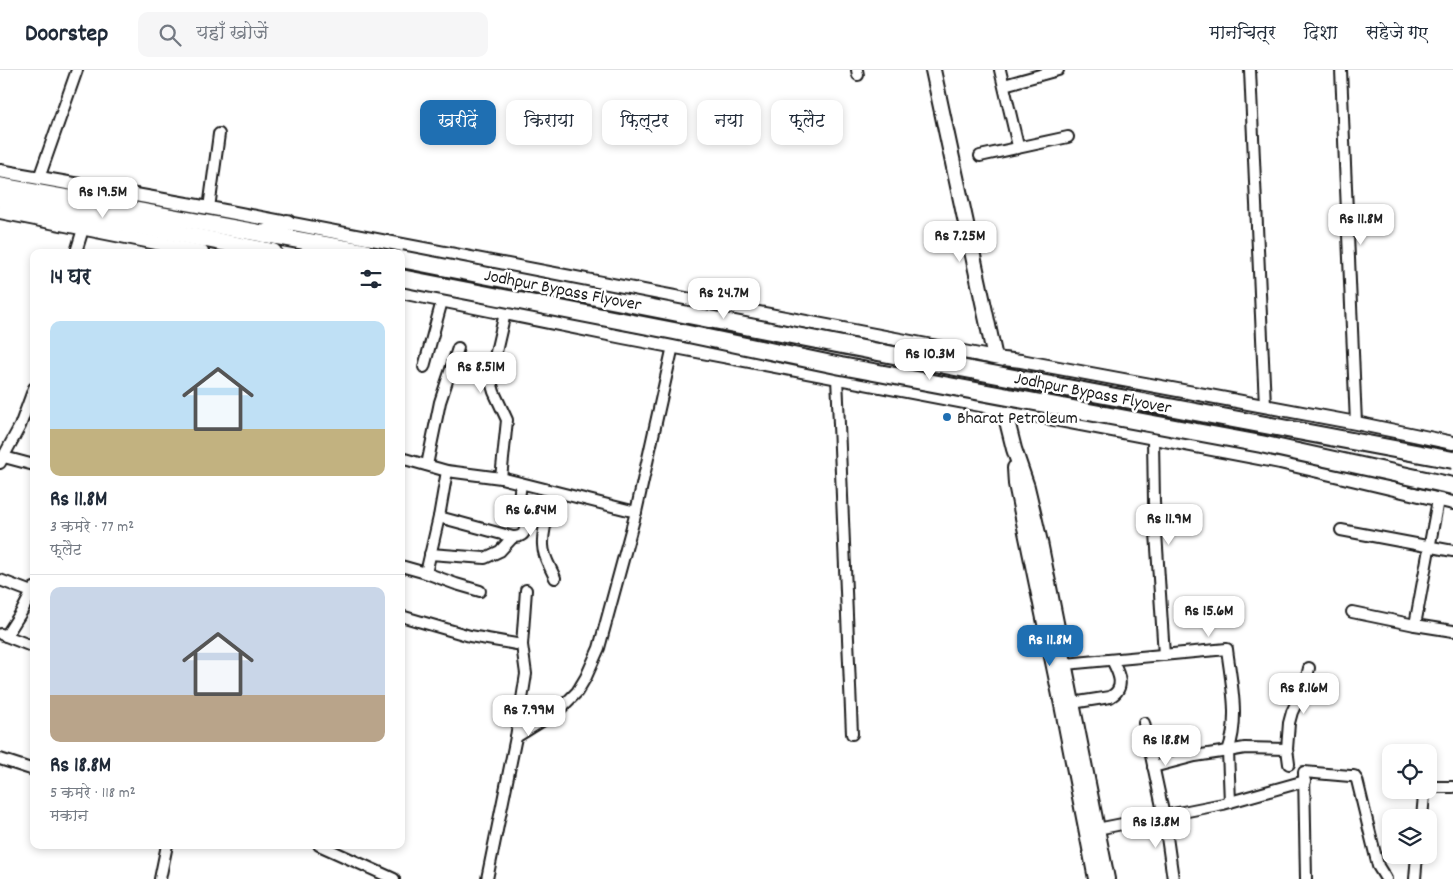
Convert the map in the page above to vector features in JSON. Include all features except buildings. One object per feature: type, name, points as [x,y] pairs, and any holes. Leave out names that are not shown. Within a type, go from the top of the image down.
[{"type":"highway","points":[[0,186],[265,247]]},
{"type":"highway","points":[[0,199],[265,247],[316,244],[347,249]]},
{"type":"highway","points":[[265,247],[287,223]]},
{"type":"highway","name":"Jodhpur Bypass Flyover","points":[[405,260],[964,369],[1453,460]]},
{"type":"highway","name":"Jodhpur Bypass Flyover","points":[[405,279],[674,331],[841,366],[1261,444],[1453,486]]},
{"type":"main road","points":[[933,70],[1004,409],[1014,449],[1027,487],[1107,879]]},
{"type":"main road","points":[[1014,449],[1016,484],[1096,879]]},
{"type":"street","points":[[39,178],[77,70]]},
{"type":"street","points":[[1000,70],[1018,146]]},
{"type":"street","points":[[1004,85],[1058,70]]},
{"type":"street","points":[[1250,70],[1265,405]]},
{"type":"street","points":[[1341,70],[1356,422]]},
{"type":"street","points":[[209,208],[220,134]]},
{"type":"street","points":[[980,156],[1018,146],[1068,137]]},
{"type":"street","points":[[0,171],[209,208],[994,358],[1031,363],[1356,422],[1453,443]]},
{"type":"street","points":[[0,212],[186,249]]},
{"type":"street","points":[[77,249],[83,229]]},
{"type":"street","points":[[405,293],[1153,439],[1280,462],[1453,503]]},
{"type":"street","points":[[424,367],[442,301]]},
{"type":"street","points":[[501,478],[506,420],[490,378],[505,313]]},
{"type":"street","points":[[516,737],[558,711],[577,692],[599,648],[636,512],[673,346]]},
{"type":"street","points":[[427,465],[440,402],[458,348]]},
{"type":"street","points":[[837,377],[852,734]]},
{"type":"street","points":[[30,399],[20,426],[2,460],[30,464]]},
{"type":"street","points":[[1153,439],[1154,502],[1164,655]]},
{"type":"street","points":[[405,459],[447,470],[501,478],[636,512]]},
{"type":"street","points":[[426,573],[439,517],[447,470]]},
{"type":"street","points":[[439,517],[517,537],[525,530],[520,508],[521,484]]},
{"type":"street","points":[[554,492],[543,534],[542,546],[556,578]]},
{"type":"street","points":[[1415,625],[1438,500]]},
{"type":"street","points":[[1341,530],[1453,552]]},
{"type":"street","points":[[430,554],[485,558],[500,551],[513,537]]},
{"type":"street","points":[[405,567],[480,591]]},
{"type":"street","points":[[0,580],[30,590]]},
{"type":"street","points":[[487,879],[516,737],[526,674],[522,645],[526,590]]},
{"type":"street","points":[[30,595],[3,635],[30,645]]},
{"type":"street","points":[[1352,612],[1453,631]]},
{"type":"street","points":[[405,617],[470,636],[522,645]]},
{"type":"street","points":[[1064,664],[1227,649],[1234,709],[1234,730],[1228,750],[1230,802]]},
{"type":"street","points":[[1072,703],[1114,695],[1121,682],[1112,660]]},
{"type":"street","points":[[1289,764],[1287,748],[1288,730],[1292,712],[1305,685],[1309,668]]},
{"type":"street","points":[[1144,723],[1164,816],[1173,879]]},
{"type":"street","points":[[1153,767],[1228,750],[1287,748]]},
{"type":"street","points":[[0,759],[30,769]]},
{"type":"street","points":[[1306,879],[1304,772],[1354,776],[1357,780],[1378,866],[1386,879]]},
{"type":"street","points":[[1097,829],[1230,802],[1304,782]]},
{"type":"street","points":[[1437,787],[1453,787]]},
{"type":"street","points":[[160,879],[167,849]]},
{"type":"street","points":[[342,850],[394,879]]},
{"type":"street","points":[[1415,879],[1416,864]]},
{"type":"place","name":"Bharat Petroleum","points":[[947,417]]}]
